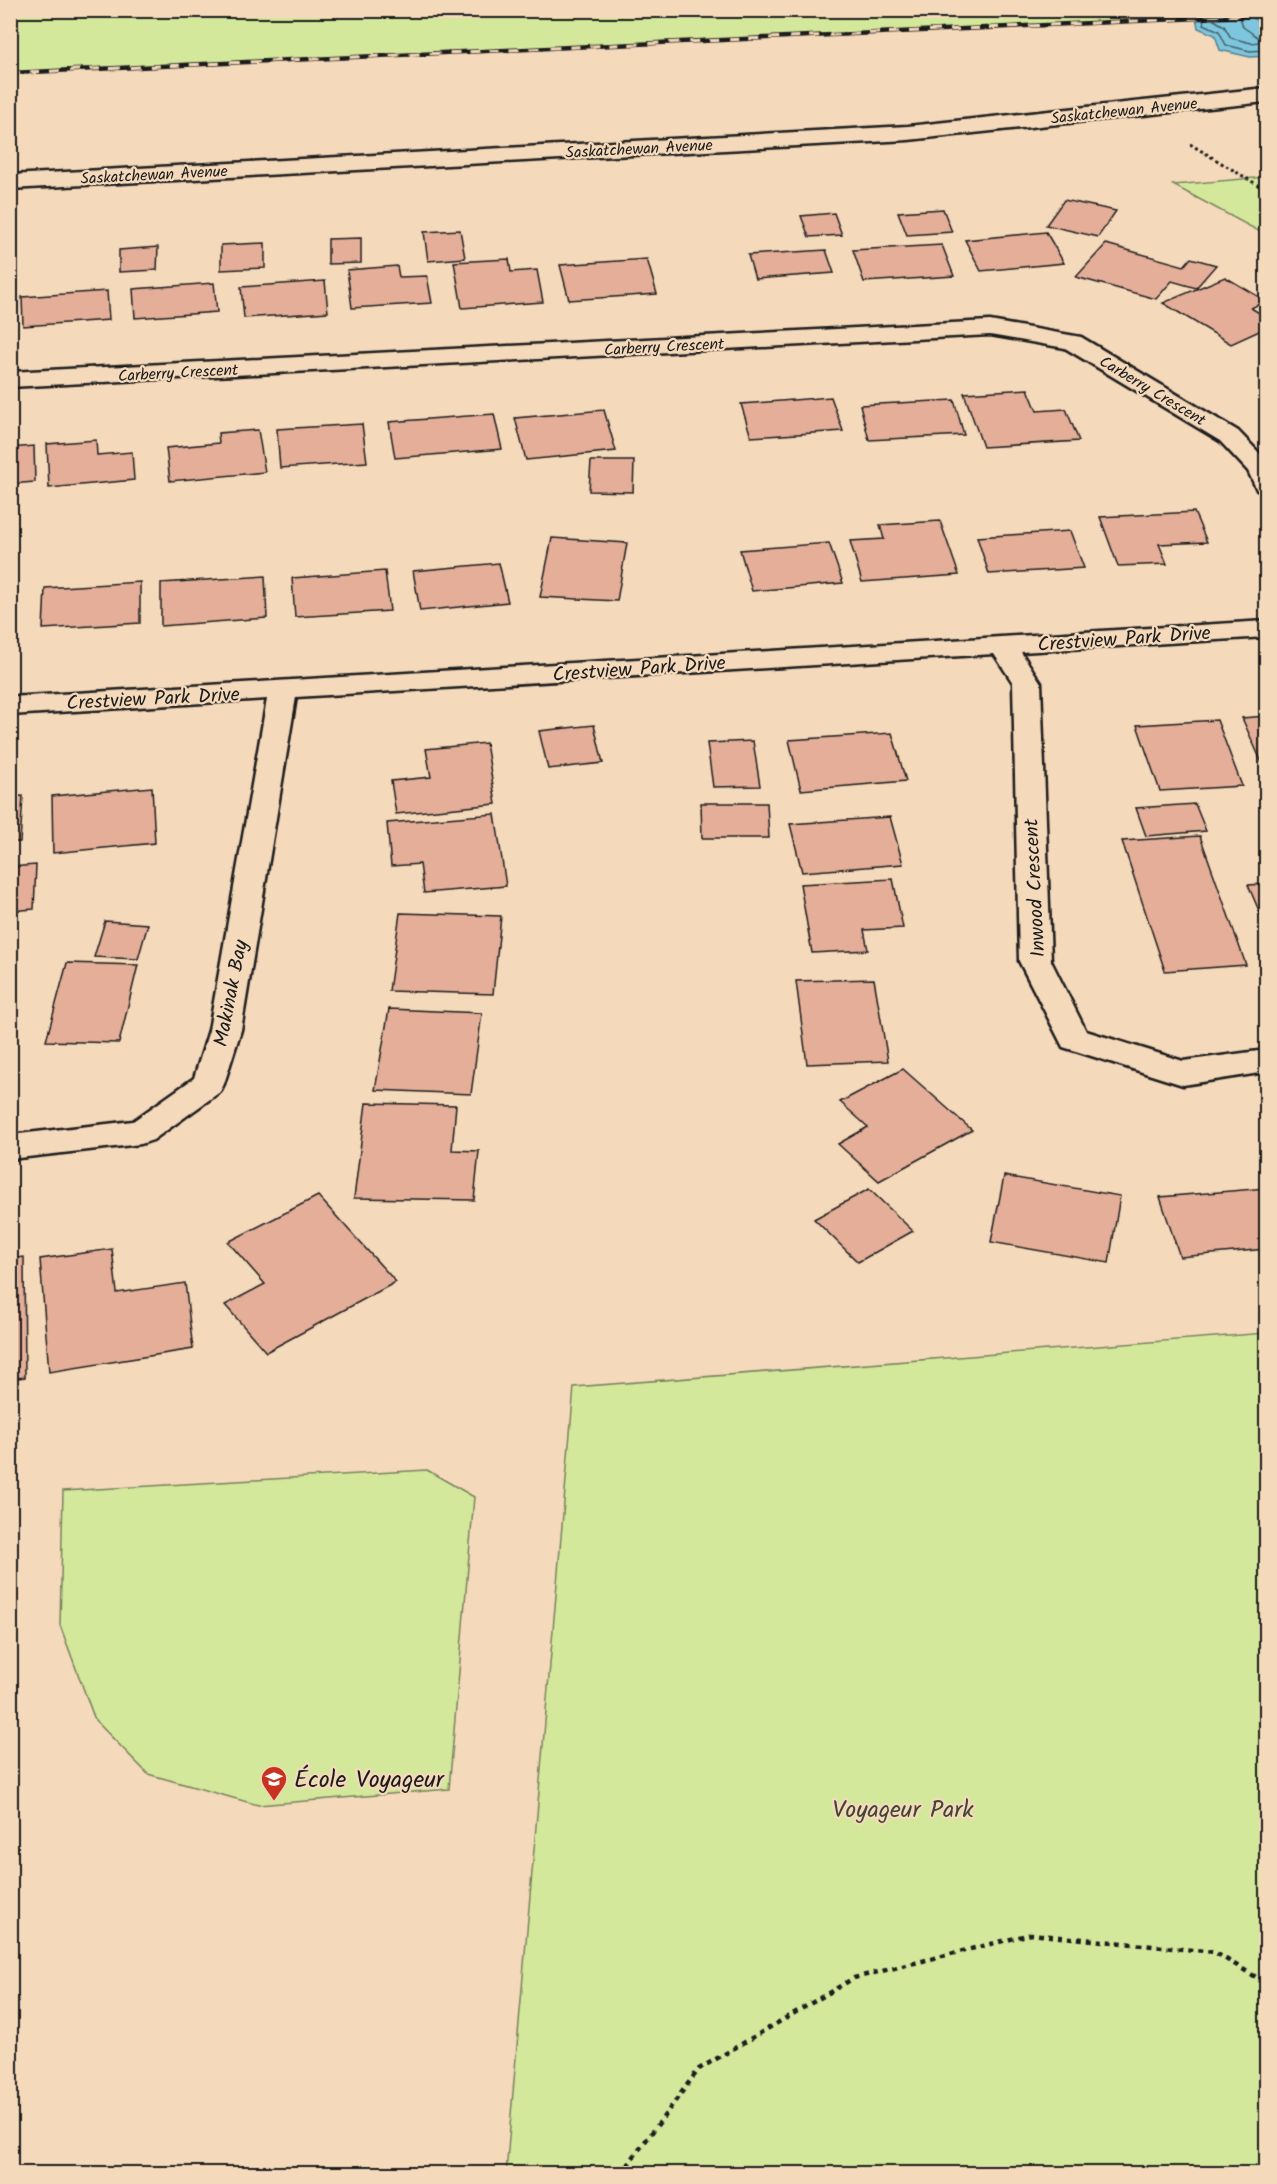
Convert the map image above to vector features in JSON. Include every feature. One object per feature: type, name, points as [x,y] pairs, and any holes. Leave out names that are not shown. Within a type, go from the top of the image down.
[{"type":"street","name":"Saskatchewan Avenue","points":[[10,182],[909,133],[1266,95]]},
{"type":"street","name":"Carberry Crescent","points":[[10,381],[990,328],[1072,342],[1229,436],[1260,468],[1266,484]]},
{"type":"street","name":"Crestview Park Drive","points":[[10,706],[1266,629]]},
{"type":"street","name":"Inwood Crescent","points":[[1003,646],[1027,683],[1035,961],[1074,1039],[1183,1073],[1266,1061]]},
{"type":"street","name":"Makinak Bay","points":[[10,1147],[141,1132],[208,1084],[225,1030],[283,690]]},
{"type":"path","points":[[1184,141],[1266,190]]},
{"type":"path","points":[[621,2174],[699,2069],[854,1978],[1031,1934],[1214,1952],[1266,1983]]},
{"type":"green space","points":[[1195,10],[1196,18],[11,73],[10,11]]},
{"type":"green space","points":[[1266,177],[1266,235],[1173,185]]},
{"type":"green space","name":"Voyageur Park","points":[[1266,1333],[1266,2173],[506,2173],[574,1387]]},
{"type":"green space","points":[[427,1470],[474,1497],[449,1789],[258,1805],[148,1774],[95,1720],[60,1625],[63,1491]]},
{"type":"water","points":[[1195,11],[1250,11],[1254,19],[1266,26],[1266,56],[1250,57],[1220,50],[1215,35],[1198,28]]},
{"type":"building","points":[[1064,200],[1116,211],[1098,237],[1046,225]]},
{"type":"building","points":[[943,209],[952,232],[907,235],[898,212]]},
{"type":"building","points":[[834,213],[842,235],[809,237],[801,216]]},
{"type":"building","points":[[460,230],[465,258],[428,261],[424,232]]},
{"type":"building","points":[[1046,232],[1064,263],[981,271],[965,240]]},
{"type":"building","points":[[361,238],[361,263],[328,264],[328,239]]},
{"type":"building","points":[[265,243],[265,268],[221,270],[221,245]]},
{"type":"building","points":[[1106,244],[1184,266],[1191,258],[1216,265],[1196,288],[1172,281],[1156,299],[1076,277]]},
{"type":"building","points":[[942,245],[954,276],[864,282],[853,250]]},
{"type":"building","points":[[158,247],[157,270],[119,272],[119,250]]},
{"type":"building","points":[[826,250],[834,273],[755,279],[748,255]]},
{"type":"building","points":[[509,259],[511,272],[537,270],[543,302],[462,308],[454,262]]},
{"type":"building","points":[[647,259],[657,294],[569,300],[560,265]]},
{"type":"building","points":[[397,266],[399,277],[427,276],[432,303],[352,308],[347,270]]},
{"type":"building","points":[[1225,277],[1266,301],[1251,308],[1266,317],[1266,328],[1231,344],[1163,303]]},
{"type":"building","points":[[325,281],[328,312],[244,318],[241,287]]},
{"type":"building","points":[[214,283],[217,312],[135,318],[133,289]]},
{"type":"building","points":[[107,291],[109,320],[23,326],[22,297]]},
{"type":"building","points":[[1028,389],[1037,411],[1066,409],[1079,441],[983,447],[964,393]]},
{"type":"building","points":[[831,397],[843,431],[751,437],[741,404]]},
{"type":"building","points":[[954,400],[964,435],[869,440],[860,405]]},
{"type":"building","points":[[604,410],[616,451],[526,460],[515,418]]},
{"type":"building","points":[[494,414],[502,449],[395,458],[389,422]]},
{"type":"building","points":[[362,424],[367,462],[280,468],[277,429]]},
{"type":"building","points":[[258,430],[265,472],[170,481],[166,448],[219,443],[218,433]]},
{"type":"building","points":[[96,440],[97,455],[132,452],[134,480],[49,488],[47,444]]},
{"type":"building","points":[[34,446],[35,482],[10,484],[10,448]]},
{"type":"building","points":[[591,461],[634,461],[633,492],[589,491]]},
{"type":"building","points":[[1194,512],[1207,542],[1159,544],[1167,564],[1118,566],[1100,517]]},
{"type":"building","points":[[940,521],[959,575],[862,582],[850,541],[884,539],[880,525]]},
{"type":"building","points":[[1070,531],[1084,568],[989,574],[977,537]]},
{"type":"building","points":[[552,538],[627,543],[617,601],[540,597]]},
{"type":"building","points":[[829,543],[843,583],[752,591],[740,550]]},
{"type":"building","points":[[499,563],[508,602],[420,611],[413,571]]},
{"type":"building","points":[[385,571],[390,611],[295,617],[292,578]]},
{"type":"building","points":[[265,576],[267,618],[161,626],[161,583]]},
{"type":"building","points":[[140,582],[140,623],[43,629],[45,588]]},
{"type":"building","points":[[17,588],[17,630],[10,630],[10,589]]},
{"type":"building","points":[[1266,716],[1266,772],[1242,718]]},
{"type":"building","points":[[1217,720],[1242,786],[1160,791],[1137,725]]},
{"type":"building","points":[[594,725],[603,763],[548,769],[539,731]]},
{"type":"building","points":[[892,733],[906,781],[801,790],[789,740]]},
{"type":"building","points":[[753,741],[760,786],[713,787],[707,743]]},
{"type":"building","points":[[486,743],[496,804],[396,814],[391,781],[431,777],[426,749]]},
{"type":"building","points":[[152,787],[155,843],[53,853],[52,796]]},
{"type":"building","points":[[23,796],[20,842],[10,842],[10,797]]},
{"type":"building","points":[[701,803],[767,803],[769,838],[702,838]]},
{"type":"building","points":[[1195,804],[1206,831],[1146,836],[1136,808]]},
{"type":"building","points":[[495,814],[506,886],[424,893],[420,864],[391,866],[387,823]]},
{"type":"building","points":[[890,817],[903,864],[802,872],[790,824]]},
{"type":"building","points":[[1200,836],[1246,965],[1165,971],[1122,841]]},
{"type":"building","points":[[36,865],[34,909],[10,911],[10,867]]},
{"type":"building","points":[[893,879],[903,928],[864,930],[868,950],[812,953],[800,884]]},
{"type":"building","points":[[1266,884],[1266,927],[1248,885]]},
{"type":"building","points":[[400,913],[501,916],[493,994],[389,991]]},
{"type":"building","points":[[105,921],[148,924],[138,959],[94,957]]},
{"type":"building","points":[[67,963],[138,965],[119,1043],[46,1041]]},
{"type":"building","points":[[874,979],[888,1061],[807,1064],[796,981]]},
{"type":"building","points":[[389,1009],[482,1013],[471,1094],[375,1090]]},
{"type":"building","points":[[903,1069],[972,1130],[879,1181],[838,1144],[868,1127],[840,1102]]},
{"type":"building","points":[[366,1103],[456,1105],[452,1150],[479,1151],[474,1200],[354,1198]]},
{"type":"building","points":[[1004,1176],[1120,1196],[1109,1263],[991,1242]]},
{"type":"building","points":[[1266,1188],[1266,1249],[1180,1257],[1160,1197]]},
{"type":"building","points":[[869,1189],[913,1231],[858,1262],[814,1219]]},
{"type":"building","points":[[318,1196],[396,1282],[266,1352],[225,1305],[265,1284],[228,1242]]},
{"type":"building","points":[[112,1249],[117,1293],[185,1283],[193,1349],[49,1372],[40,1259]]},
{"type":"building","points":[[24,1257],[25,1377],[10,1379],[10,1259]]},
{"type":"railway","points":[[10,73],[1266,15]]},
{"type":"place","name":"École Voyageur","points":[[274,1802]]}]
